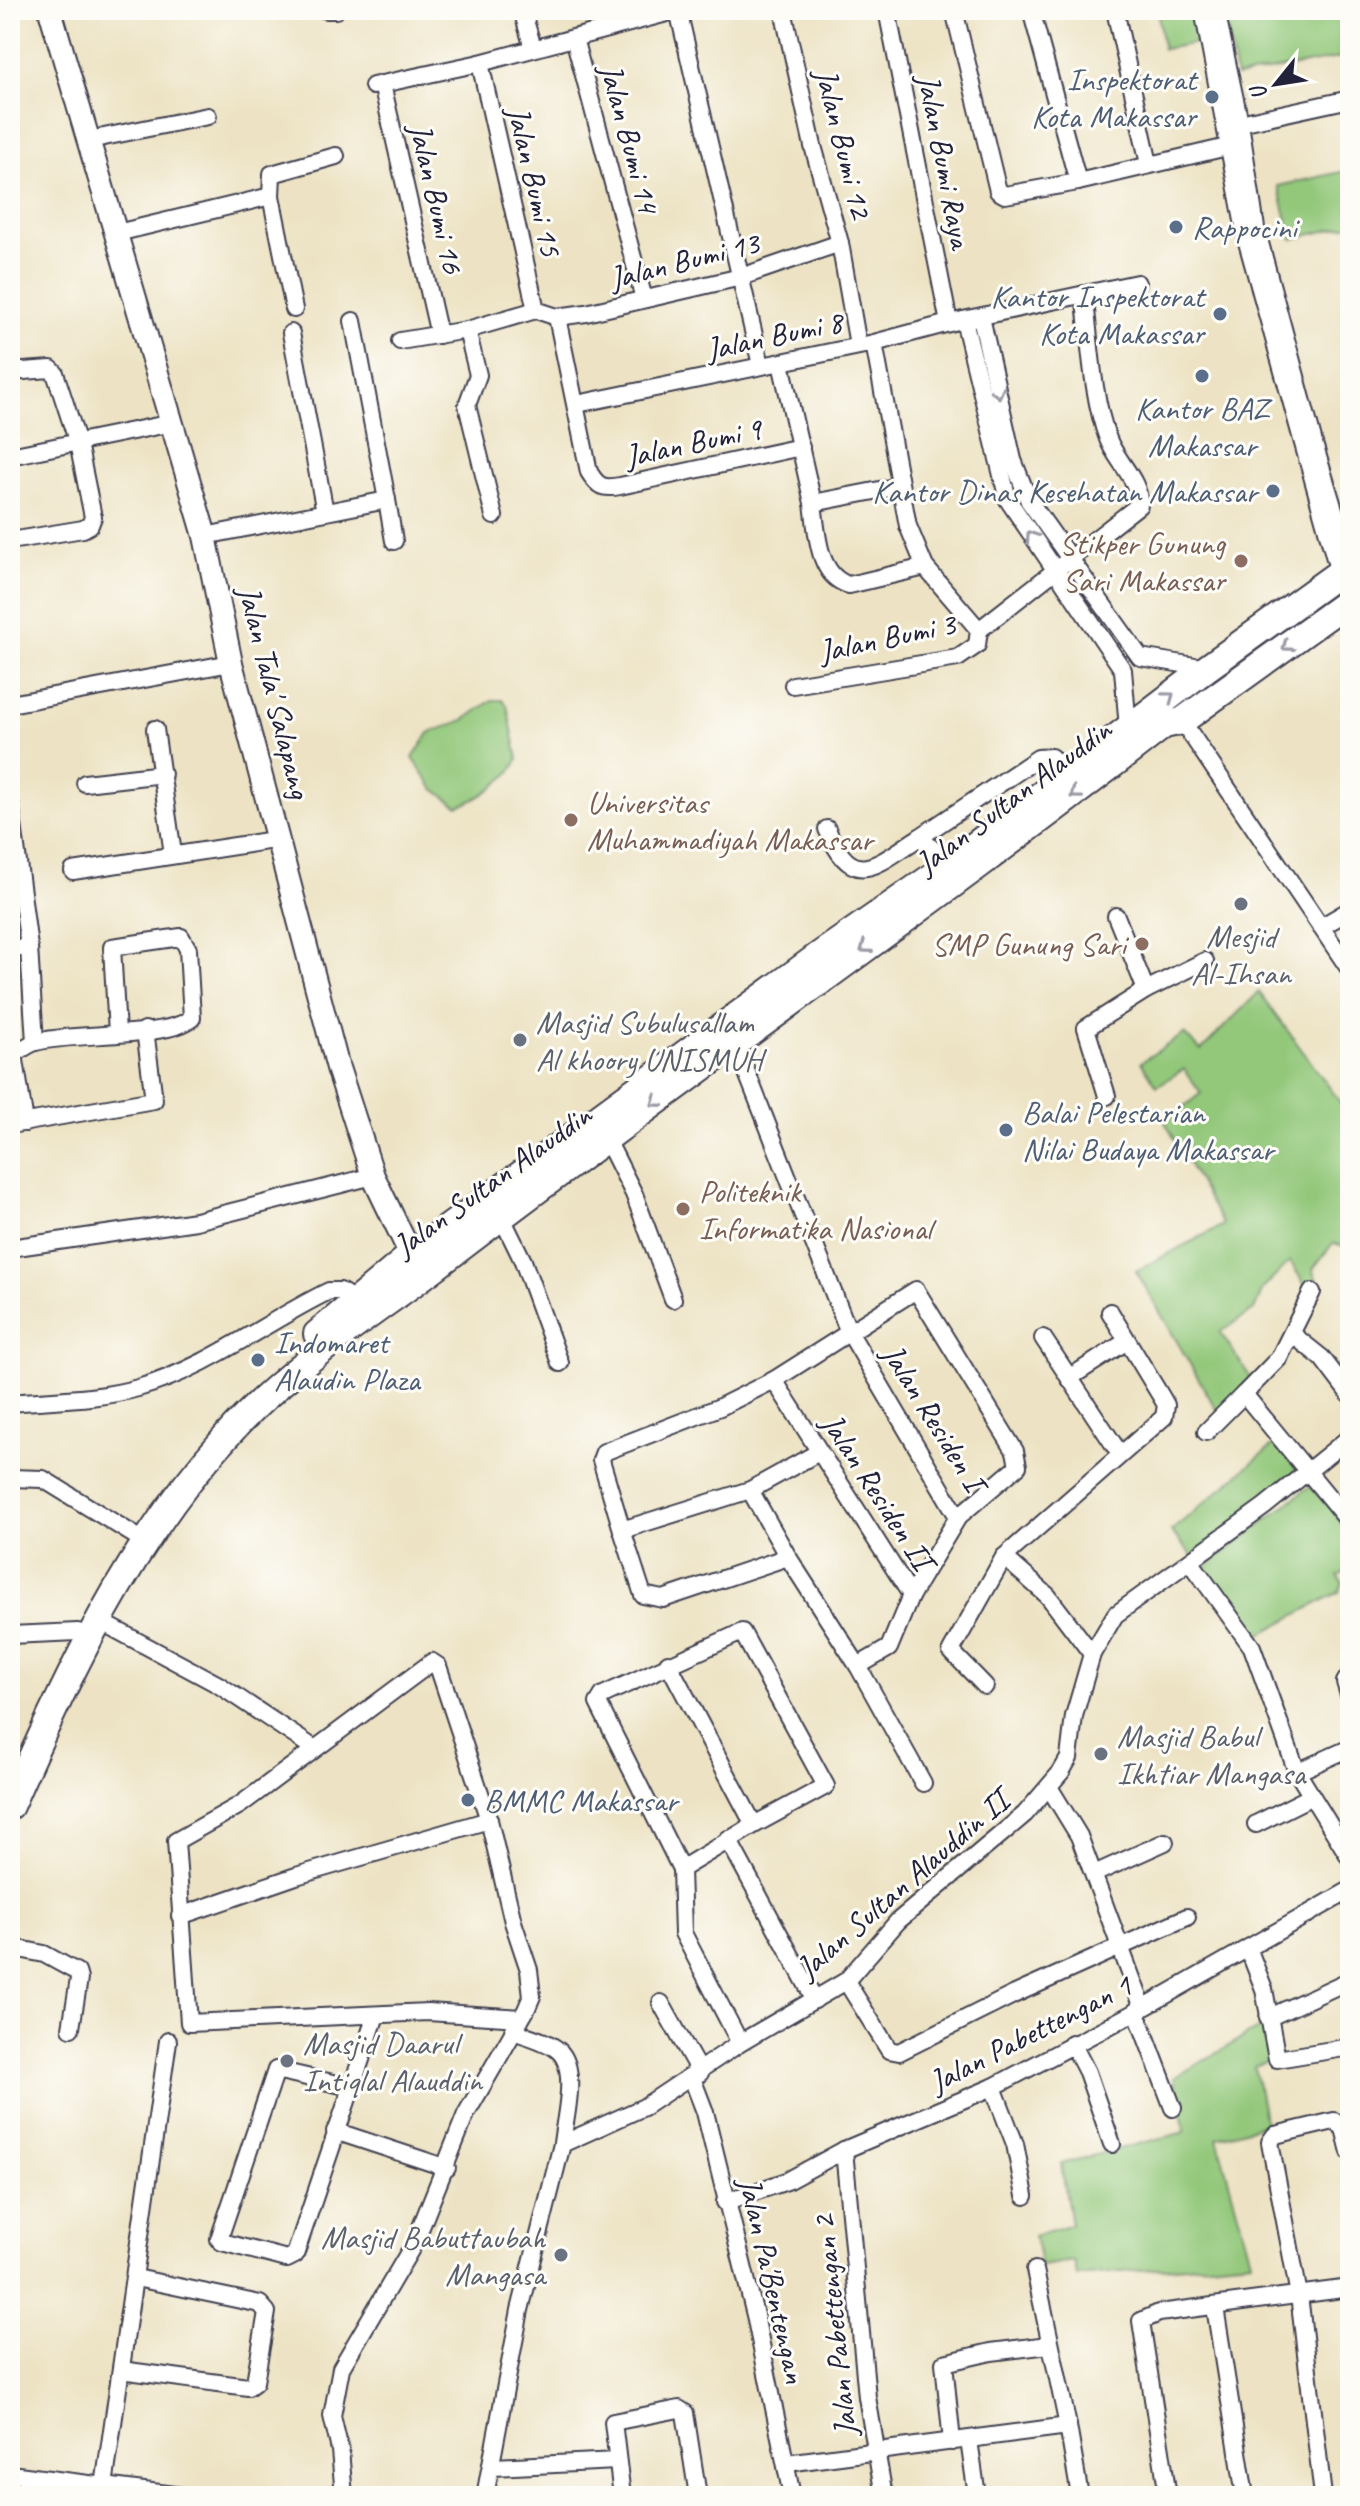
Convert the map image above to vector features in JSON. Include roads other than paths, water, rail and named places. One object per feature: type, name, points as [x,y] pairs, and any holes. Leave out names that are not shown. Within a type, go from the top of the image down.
[{"type":"highway","name":"Jalan Sultan Alauddin","points":[[10,1768],[134,1535],[206,1438],[289,1366],[606,1138],[739,1053],[824,964],[1068,773],[1346,567]]},
{"type":"highway","name":"Jalan Sultan Alauddin","points":[[10,1806],[88,1626],[184,1485],[289,1366],[355,1300],[411,1255],[824,964],[1164,725],[1182,721],[1350,600]]},
{"type":"main road","name":"Jalan Tala' Salapang","points":[[50,10],[205,536],[231,663],[280,839],[338,1068],[373,1176],[411,1255]]},
{"type":"street","points":[[326,10],[336,10]]},
{"type":"street","points":[[522,10],[533,48]]},
{"type":"street","points":[[480,63],[574,38],[644,13],[678,10],[761,365]]},
{"type":"street","name":"Jalan Bumi 12","points":[[783,10],[813,146],[840,243]]},
{"type":"street","name":"Jalan Bumi Raya","points":[[887,10],[956,321],[1008,500],[1123,670],[1128,728]]},
{"type":"street","points":[[954,10],[998,191],[1011,195],[1237,145]]},
{"type":"street","points":[[1031,10],[1078,182]]},
{"type":"street","points":[[1115,10],[1149,164]]},
{"type":"street","points":[[1203,10],[1237,145],[1247,242],[1346,567]]},
{"type":"street","points":[[1216,10],[1240,123],[1237,145]]},
{"type":"street","name":"Jalan Bumi 14","points":[[574,38],[644,299]]},
{"type":"street","name":"Jalan Bumi 16","points":[[439,335],[377,86],[480,63]]},
{"type":"street","name":"Jalan Bumi 15","points":[[480,63],[536,310]]},
{"type":"street","points":[[1240,123],[1350,99]]},
{"type":"street","points":[[89,140],[208,116]]},
{"type":"street","points":[[294,309],[271,196],[274,171],[336,156]]},
{"type":"street","points":[[117,233],[271,196]]},
{"type":"street","points":[[840,243],[866,344]]},
{"type":"street","name":"Jalan Bumi 13","points":[[557,317],[741,277],[840,243]]},
{"type":"street","name":"Jalan Bumi 8","points":[[577,404],[781,363],[956,321],[1137,283]]},
{"type":"street","name":"Jalan Bumi 3","points":[[793,685],[958,658],[977,645],[979,630],[1135,510],[1139,499],[1103,423],[1084,294]]},
{"type":"street","points":[[400,341],[467,330],[536,310],[557,317],[577,404]]},
{"type":"street","points":[[981,317],[1019,479],[1029,501],[1140,657],[1207,668]]},
{"type":"street","points":[[353,321],[394,541]]},
{"type":"street","points":[[467,330],[478,375],[467,405],[494,516]]},
{"type":"street","points":[[291,333],[325,512]]},
{"type":"street","name":"Jalan Bumi 3","points":[[866,344],[908,526],[925,567],[979,630]]},
{"type":"street","points":[[781,363],[827,569],[842,583],[849,585],[925,567]]},
{"type":"street","points":[[10,372],[51,369],[78,443],[93,517],[90,525],[10,541]]},
{"type":"street","name":"Jalan Bumi 9","points":[[577,404],[589,472],[597,485],[606,489],[801,447]]},
{"type":"street","points":[[10,456],[172,423]]},
{"type":"street","points":[[813,503],[900,486]]},
{"type":"street","points":[[205,536],[387,500]]},
{"type":"street","points":[[1123,670],[1140,657]]},
{"type":"street","points":[[10,704],[231,663]]},
{"type":"street","points":[[1182,721],[1350,970]]},
{"type":"street","points":[[155,729],[173,854]]},
{"type":"street","points":[[827,829],[837,855],[861,867],[873,867],[1038,758],[1051,757],[1068,773]]},
{"type":"street","points":[[85,783],[163,774]]},
{"type":"street","points":[[10,801],[29,947],[35,1042]]},
{"type":"street","points":[[920,837],[949,865]]},
{"type":"street","points":[[73,871],[280,839]]},
{"type":"street","points":[[1321,927],[1350,910]]},
{"type":"street","points":[[1116,916],[1146,990]]},
{"type":"street","points":[[117,1033],[109,954],[112,947],[181,937],[188,949],[192,1018],[186,1023],[145,1030],[35,1042],[12,1057],[17,1124],[154,1100],[145,1030]]},
{"type":"street","points":[[10,949],[29,947]]},
{"type":"street","points":[[1107,1096],[1086,1028],[1146,990],[1205,961]]},
{"type":"street","name":"Jalan Residen I","points":[[739,1053],[848,1330],[958,1517],[1015,1470],[1019,1463],[1015,1451],[916,1290],[848,1330]]},
{"type":"street","points":[[606,1138],[634,1194],[673,1299]]},
{"type":"street","points":[[10,1248],[196,1221],[373,1176]]},
{"type":"street","points":[[500,1214],[523,1261],[560,1363]]},
{"type":"street","points":[[10,1403],[101,1397],[135,1389],[236,1346],[329,1291],[340,1291],[355,1300]]},
{"type":"street","points":[[1206,1432],[1274,1366],[1312,1292]]},
{"type":"street","points":[[985,1686],[951,1651],[1004,1557],[1120,1454],[1155,1428],[1166,1411],[1110,1312]]},
{"type":"street","points":[[788,1557],[653,1600],[643,1595],[601,1460],[604,1452],[720,1407],[774,1380],[848,1330]]},
{"type":"street","points":[[1292,1334],[1313,1350],[1350,1395]]},
{"type":"street","points":[[1043,1338],[1120,1454]]},
{"type":"street","points":[[1069,1378],[1127,1341]]},
{"type":"street","name":"Jalan Residen II","points":[[774,1380],[911,1595],[958,1517]]},
{"type":"street","points":[[1244,1394],[1349,1520]]},
{"type":"street","name":"Jalan Sultan Alauddin II","points":[[562,2144],[644,2107],[740,2043],[846,1981],[898,1921],[1025,1814],[1049,1787],[1069,1758],[1074,1716],[1092,1654],[1115,1615],[1350,1437]]},
{"type":"street","points":[[622,1530],[750,1490],[819,1452]]},
{"type":"street","points":[[10,1478],[43,1479],[134,1535]]},
{"type":"street","points":[[750,1490],[788,1557],[858,1666],[923,1783]]},
{"type":"street","points":[[1004,1557],[1048,1596],[1092,1654]]},
{"type":"street","points":[[1190,1561],[1252,1647],[1297,1772],[1350,1858]]},
{"type":"street","points":[[858,1666],[889,1648],[911,1595]]},
{"type":"street","points":[[10,1635],[88,1626],[219,1685],[312,1747]]},
{"type":"street","points":[[681,1869],[728,1839],[825,1789],[822,1776],[742,1632],[603,1695],[598,1703],[681,1869],[683,1933],[740,2043]]},
{"type":"street","points":[[344,2496],[340,2450],[332,2416],[336,2385],[357,2336],[415,2242],[466,2114],[517,2024],[532,1996],[529,1970],[513,1922],[489,1820],[441,1672],[432,1662],[312,1747],[240,1805],[177,1839],[180,1916],[189,2023],[428,2012],[517,2024],[553,2046],[565,2058],[568,2084],[562,2144],[520,2310],[493,2467],[485,2496]]},
{"type":"street","points":[[668,1663],[754,1825]]},
{"type":"street","points":[[1350,1674],[1345,1682],[1350,1698]]},
{"type":"street","points":[[1297,1772],[1350,1748]]},
{"type":"street","points":[[1049,1787],[1071,1820],[1094,1874],[1122,1949],[1139,2010],[1173,2108]]},
{"type":"street","points":[[1256,1824],[1310,1797]]},
{"type":"street","points":[[180,1916],[296,1876],[489,1820]]},
{"type":"street","points":[[728,1839],[815,2000]]},
{"type":"street","points":[[1094,1874],[1165,1842]]},
{"type":"street","name":"Jalan Pabettengan 1","points":[[725,2202],[787,2181],[844,2150],[993,2087],[1139,2010],[1350,1890]]},
{"type":"street","points":[[846,1981],[889,2050],[899,2052],[1013,1995],[1122,1949],[1187,1917]]},
{"type":"street","points":[[10,1947],[44,1954],[77,1972],[79,1979],[71,2028]]},
{"type":"street","points":[[1248,1948],[1264,1989],[1277,2059],[1350,2047]]},
{"type":"street","points":[[1268,2018],[1350,1980]]},
{"type":"street","name":"Jalan Pa'Bentengan","points":[[661,2003],[696,2075],[755,2315],[792,2496]]},
{"type":"street","points":[[350,2087],[276,2070],[221,2242],[287,2259],[293,2257],[376,2015]]},
{"type":"street","points":[[104,2486],[168,2041]]},
{"type":"street","points":[[1072,2043],[1087,2072],[1112,2144]]},
{"type":"street","points":[[993,2087],[1015,2144],[1025,2196]]},
{"type":"street","points":[[1323,2496],[1299,2295],[1271,2139],[1334,2121],[1346,2132],[1350,2152]]},
{"type":"street","points":[[335,2131],[447,2168]]},
{"type":"street","name":"Jalan Pabettengan 2","points":[[844,2150],[875,2450],[884,2496]]},
{"type":"street","points":[[1035,2270],[1080,2496]]},
{"type":"street","points":[[121,2370],[248,2387],[255,2382],[267,2312],[260,2304],[136,2278]]},
{"type":"street","points":[[1168,2496],[1139,2327],[1145,2318],[1159,2313],[1350,2288]]},
{"type":"street","points":[[1215,2307],[1245,2496]]},
{"type":"street","points":[[977,2496],[944,2363],[991,2352],[1049,2345]]},
{"type":"street","points":[[622,2496],[614,2421],[682,2410],[685,2413],[698,2496]]},
{"type":"street","points":[[787,2463],[1068,2426]]},
{"type":"street","points":[[493,2467],[617,2461]]},
{"type":"street","points":[[16,2490],[104,2486],[183,2496]]},
{"type":"place","name":"Inspektorat Kota Makassar","points":[[1212,97]]},
{"type":"place","name":"Rappocini","points":[[1176,227]]},
{"type":"place","name":"Kantor Inspektorat Kota Makassar","points":[[1220,314]]},
{"type":"place","name":"Kantor BAZ Makassar","points":[[1202,376]]},
{"type":"place","name":"Kantor Dinas Kesehatan Makassar","points":[[1273,491]]},
{"type":"place","name":"Stikper Gunung Sari Makassar","points":[[1241,561]]},
{"type":"place","name":"Universitas Muhammadiyah Makassar","points":[[571,820]]},
{"type":"place","name":"Mesjid Al-Ihsan","points":[[1241,904]]},
{"type":"place","name":"SMP Gunung Sari","points":[[1142,944]]},
{"type":"place","name":"Masjid Subulusallam Al khoory UNISMUH","points":[[520,1040]]},
{"type":"place","name":"Balai Pelestarian Nilai Budaya Makassar","points":[[1006,1130]]},
{"type":"place","name":"Politeknik Informatika Nasional","points":[[683,1209]]},
{"type":"place","name":"Indomaret Alaudin Plaza","points":[[258,1360]]},
{"type":"place","name":"Masjid Babul Ikhtiar Mangasa","points":[[1101,1754]]},
{"type":"place","name":"BMMC Makassar","points":[[468,1800]]},
{"type":"place","name":"Masjid Daarul Intiqlal Alauddin","points":[[287,2061]]},
{"type":"place","name":"Masjid Babuttaubah Mangasa","points":[[561,2255]]}]
